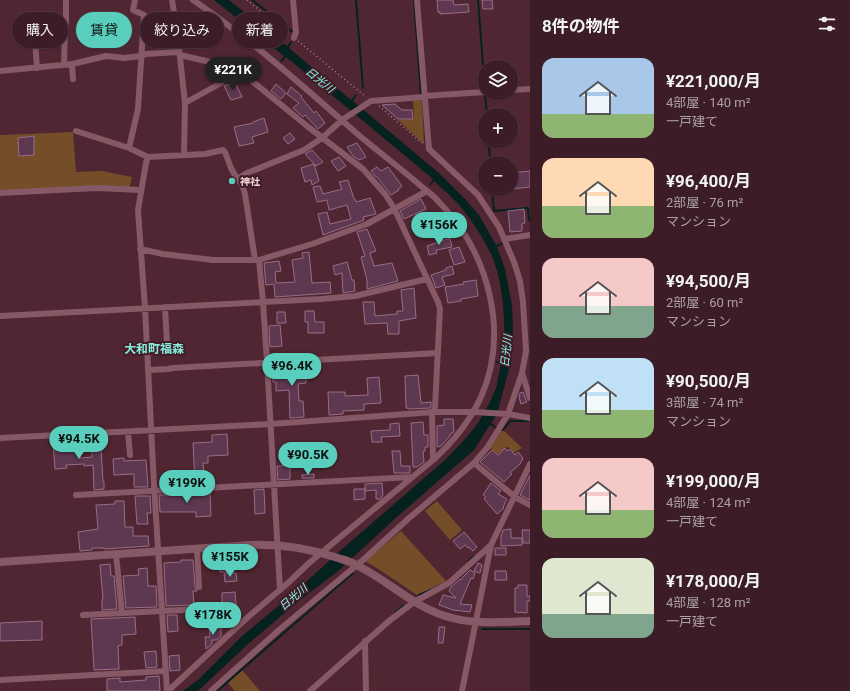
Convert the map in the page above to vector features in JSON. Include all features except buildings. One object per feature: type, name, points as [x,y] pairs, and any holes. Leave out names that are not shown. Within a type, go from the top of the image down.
[{"type":"street","points":[[64,65],[66,0]]},
{"type":"street","points":[[129,148],[138,109],[144,15],[133,10],[135,0]]},
{"type":"street","points":[[172,0],[178,30],[186,103],[184,155]]},
{"type":"street","points":[[168,691],[309,563],[433,460],[452,441],[475,412],[481,398],[488,378],[492,358],[494,326],[491,298],[479,259],[452,216],[439,201],[270,59],[225,23],[192,0]]},
{"type":"street","points":[[294,0],[296,32],[294,38]]},
{"type":"street","points":[[210,691],[474,463],[487,448],[506,414],[522,373],[528,351],[523,302],[520,281],[505,238],[492,214],[478,195],[429,149],[416,0]]},
{"type":"street","points":[[35,48],[36,68]]},
{"type":"street","points":[[0,71],[72,64],[106,56],[124,58],[142,56],[146,54],[177,52],[236,68],[322,138],[363,169],[385,194],[394,208],[440,309],[434,412],[432,416],[433,460]]},
{"type":"street","points":[[72,64],[73,78]]},
{"type":"street","points":[[186,103],[221,83],[236,68]]},
{"type":"street","points":[[518,90],[530,89]]},
{"type":"street","points":[[237,180],[247,173],[304,150],[322,138],[342,120],[371,101],[478,92]]},
{"type":"street","points":[[76,132],[129,148],[148,157],[205,154],[223,150],[237,180],[242,184],[257,260],[263,302],[279,544],[280,590]]},
{"type":"street","points":[[148,157],[138,210],[145,308],[154,491],[168,691]]},
{"type":"street","points":[[0,193],[96,188],[141,190]]},
{"type":"street","points":[[140,249],[163,254],[213,260],[257,260],[312,244],[360,226],[427,191]]},
{"type":"street","points":[[505,238],[530,236]]},
{"type":"street","points":[[0,316],[355,296],[427,279]]},
{"type":"street","points":[[165,307],[167,344]]},
{"type":"street","points":[[148,370],[438,353]]},
{"type":"street","points":[[522,373],[530,398]]},
{"type":"street","points":[[0,438],[271,424],[434,412],[475,412],[506,414],[530,418]]},
{"type":"street","points":[[128,432],[130,455]]},
{"type":"street","points":[[474,463],[515,497],[530,505]]},
{"type":"street","points":[[462,691],[491,545],[530,464]]},
{"type":"street","points":[[76,496],[412,477]]},
{"type":"street","points":[[0,562],[197,548],[279,544],[322,552],[357,565],[387,583],[414,602],[447,616],[476,622],[530,621]]},
{"type":"street","points":[[310,691],[366,641],[414,602],[449,583],[491,545]]},
{"type":"street","points":[[197,548],[199,587]]},
{"type":"street","points":[[116,554],[122,613]]},
{"type":"street","points":[[83,615],[202,609]]},
{"type":"street","points":[[366,641],[366,691]]},
{"type":"street","points":[[0,680],[166,672]]},
{"type":"path","points":[[247,0],[371,101],[378,105],[429,149]]},
{"type":"shaded area","points":[[413,100],[420,100],[422,102],[424,144],[398,120],[414,119]]},
{"type":"shaded area","points":[[73,132],[76,172],[102,171],[132,177],[129,189],[0,193],[0,135]]},
{"type":"shaded area","points":[[501,431],[504,431],[522,448],[513,453],[510,448],[506,447],[498,454],[490,448]]},
{"type":"shaded area","points":[[437,501],[462,530],[450,540],[425,511]]},
{"type":"shaded area","points":[[401,531],[446,581],[417,595],[365,561]]},
{"type":"shaded area","points":[[242,670],[260,691],[235,691],[228,683]]},
{"type":"water","points":[[214,0],[229,0],[244,12],[232,12],[232,14]]},
{"type":"water","name":"日光川","points":[[291,41],[292,42],[289,48],[351,100],[356,94],[357,95],[353,101],[440,174],[464,198],[479,215],[496,245],[505,243],[497,247],[505,269],[512,305],[513,329],[511,362],[497,414],[474,450],[398,516],[337,572],[300,600],[247,645],[198,691],[183,691],[199,679],[242,636],[295,592],[446,459],[478,423],[496,388],[501,364],[496,363],[496,361],[502,363],[504,322],[502,293],[499,278],[491,254],[473,223],[454,199],[434,181],[430,186],[429,185],[433,179],[286,57],[282,62],[280,61],[284,56],[274,48],[288,48],[288,45]]},
{"type":"waterway","points":[[252,0],[294,33]]},
{"type":"waterway","points":[[356,0],[363,88]]},
{"type":"waterway","points":[[414,0],[421,95]]},
{"type":"waterway","points":[[478,0],[483,60]]},
{"type":"waterway","points":[[486,100],[486,108]]},
{"type":"waterway","points":[[489,148],[490,156]]},
{"type":"waterway","points":[[493,196],[494,211],[528,208],[529,220]]},
{"type":"waterway","points":[[503,430],[510,421],[530,421]]},
{"type":"waterway","points":[[489,425],[491,424],[495,427]]},
{"type":"waterway","points":[[469,561],[473,557]]},
{"type":"waterway","points":[[217,691],[353,573]]},
{"type":"waterway","points":[[419,595],[431,590]]},
{"type":"waterway","points":[[395,613],[403,606]]},
{"type":"waterway","points":[[482,629],[530,629]]},
{"type":"place","name":"神社","points":[[232,181]]},
{"type":"district","name":"大和町福森","points":[[154,349]]}]
